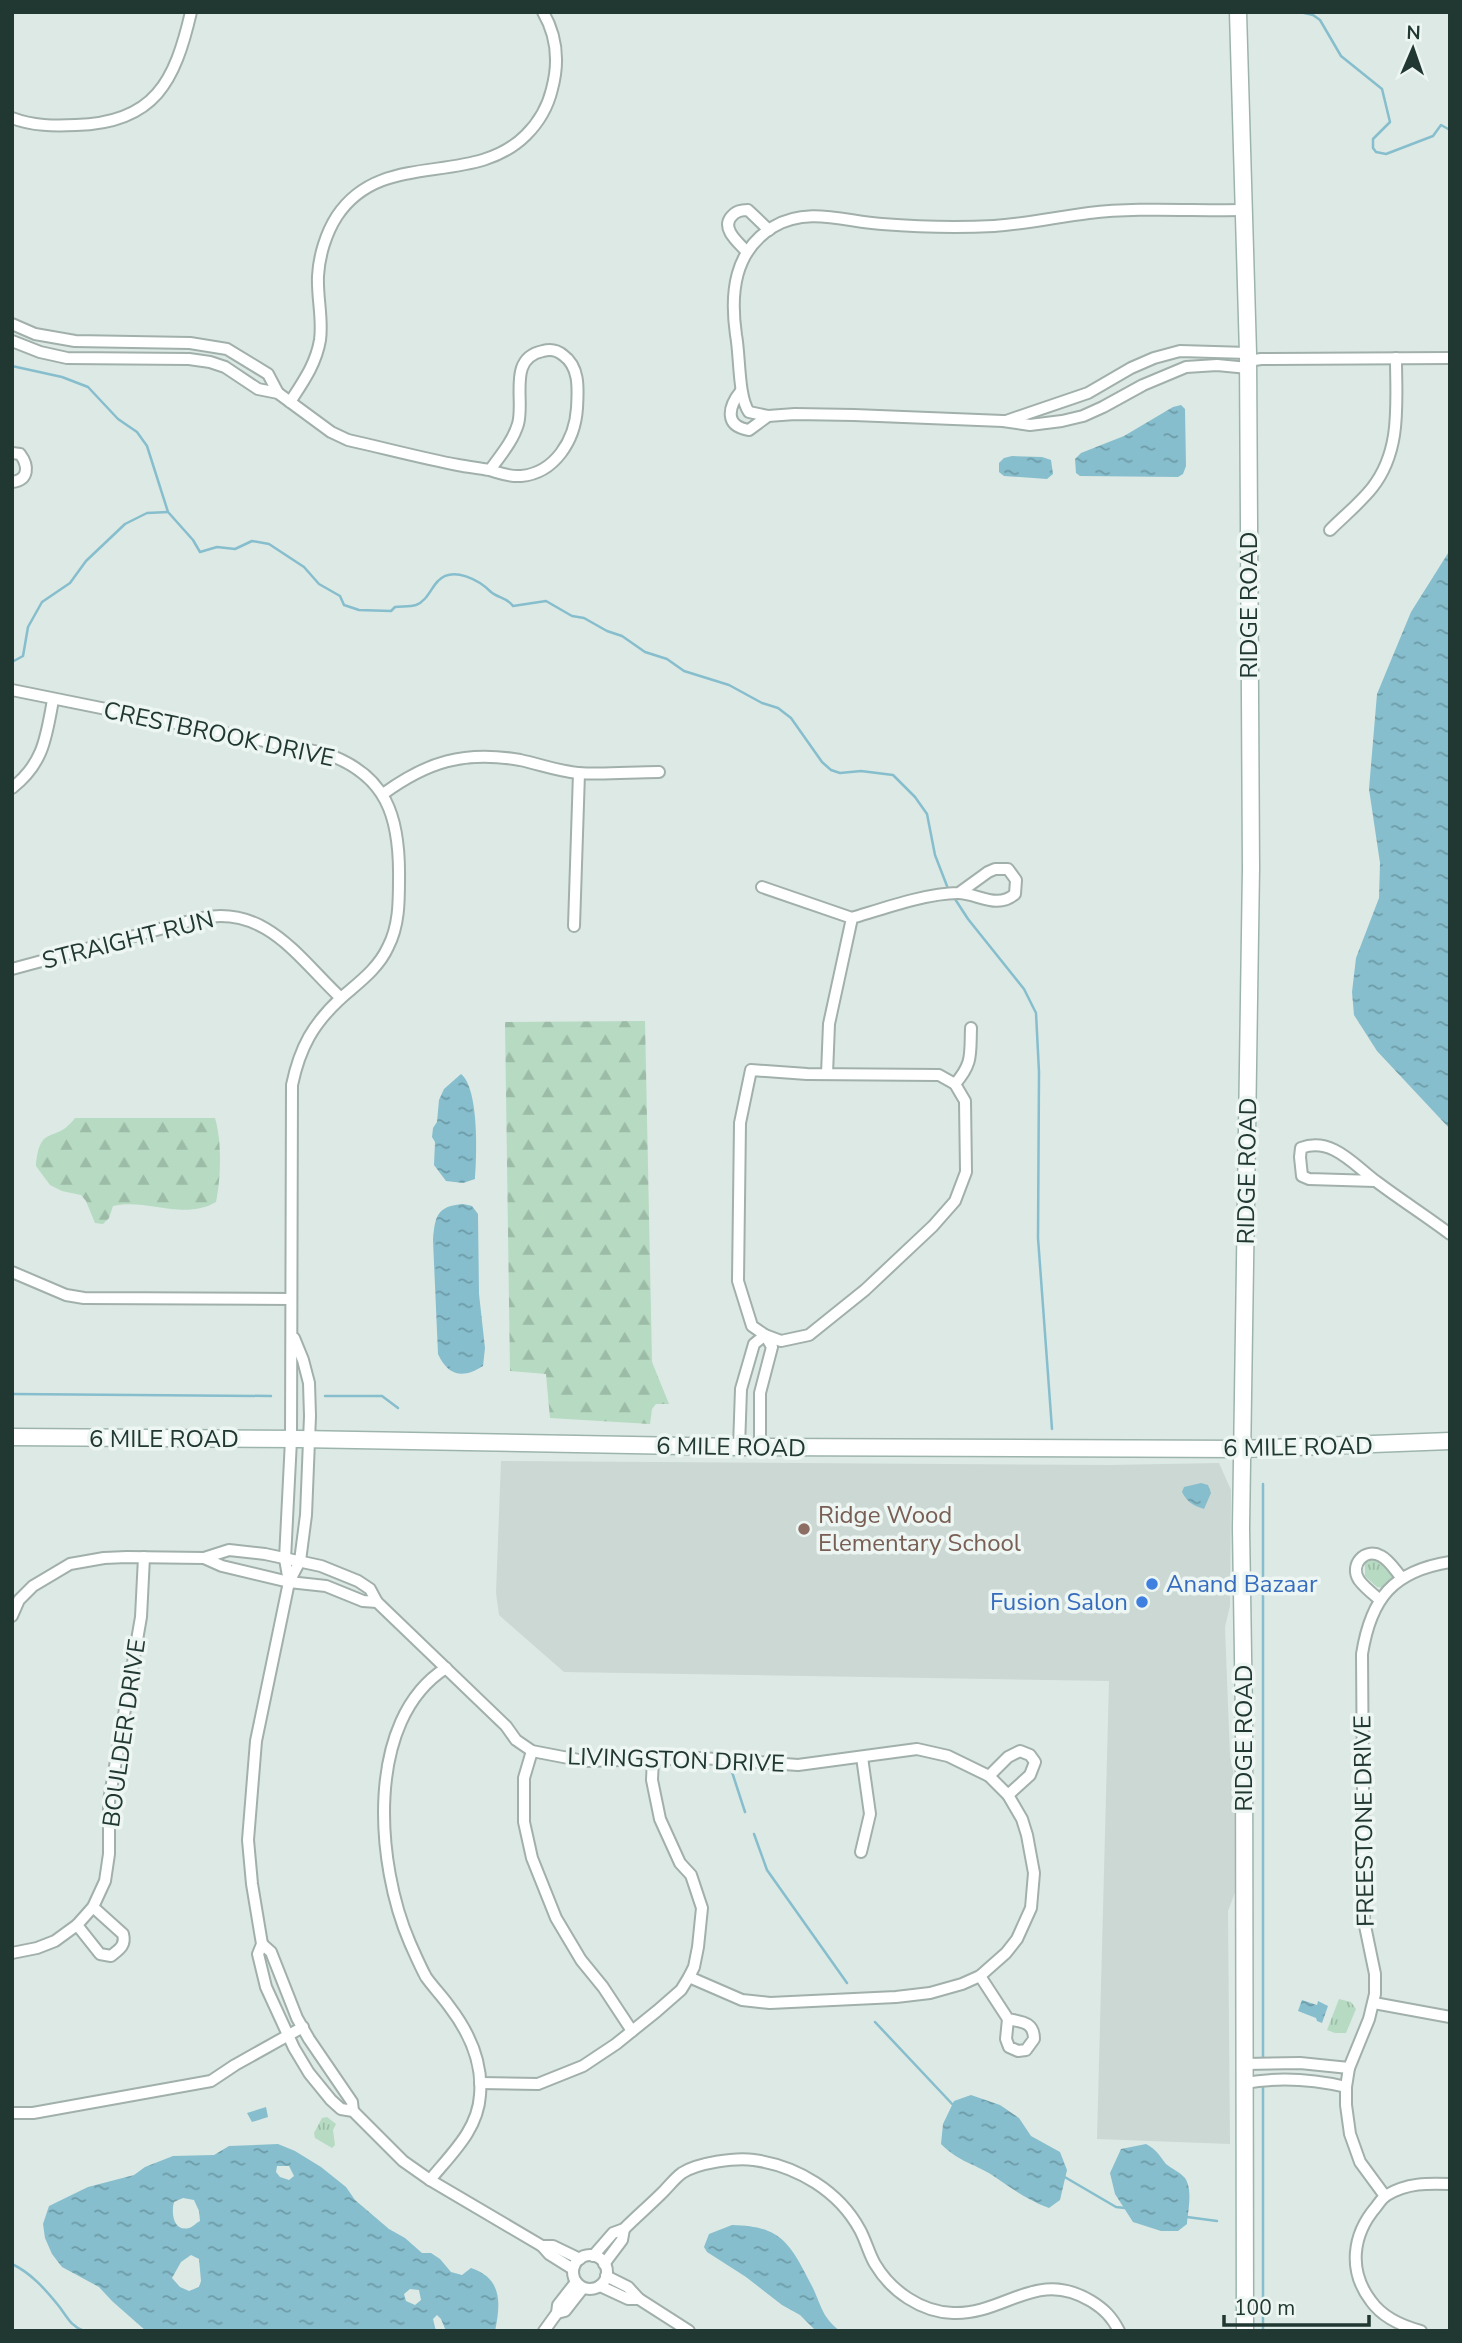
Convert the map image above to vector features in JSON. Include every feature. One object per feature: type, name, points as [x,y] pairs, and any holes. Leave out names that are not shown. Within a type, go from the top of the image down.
[{"type":"street","points":[[12,118],[44,125],[86,125],[113,121],[134,112],[156,96],[170,78],[182,51],[191,12]]},
{"type":"street","points":[[290,402],[307,377],[317,350],[321,320],[318,278],[320,262],[329,231],[337,217],[357,195],[389,177],[487,160],[520,141],[544,110],[554,83],[555,44],[552,29],[543,12]]},
{"type":"street","name":"RIDGE ROAD","points":[[1238,12],[1248,361],[1251,868],[1241,1528],[1245,2331]]},
{"type":"street","points":[[747,252],[730,233],[727,226],[730,218],[741,210],[747,210],[769,230]]},
{"type":"street","points":[[1243,210],[1089,213],[994,226],[900,226],[816,215],[776,225],[747,252],[737,270],[733,289],[743,404],[749,412],[768,416],[854,415],[1003,421],[1030,425],[1083,416],[1143,384],[1186,367],[1261,359],[1450,358]]},
{"type":"street","points":[[12,324],[58,340],[190,343],[227,349],[268,374],[278,393],[331,432],[348,440],[505,475],[528,475],[540,470],[552,462],[569,443],[577,412],[577,382],[571,361],[559,352],[535,352],[524,363],[519,374],[518,423],[509,443],[490,470]]},
{"type":"street","points":[[57,356],[58,340]]},
{"type":"street","points":[[12,341],[57,356],[83,359],[189,359],[225,367],[257,389],[278,393]]},
{"type":"street","points":[[189,359],[190,343]]},
{"type":"street","points":[[1003,421],[1075,398],[1131,368],[1180,351],[1248,361]]},
{"type":"street","points":[[1330,530],[1372,488],[1390,455],[1396,423],[1396,358]]},
{"type":"street","points":[[1104,384],[1113,402]]},
{"type":"street","points":[[741,391],[732,402],[730,411],[733,423],[741,429],[749,430],[768,416]]},
{"type":"street","points":[[12,453],[20,454],[27,470],[26,476],[21,480],[12,482]]},
{"type":"street","name":"CRESTBROOK DRIVE","points":[[12,690],[324,753],[352,765],[370,778],[383,794],[393,814],[399,851],[399,911],[388,948],[366,976],[315,1026],[304,1044],[292,1085],[291,1440],[285,1559],[289,1582]]},
{"type":"street","points":[[12,788],[27,776],[38,759],[48,733],[53,700]]},
{"type":"street","points":[[383,794],[421,769],[462,758],[516,760],[579,773],[659,772]]},
{"type":"street","points":[[574,926],[579,773]]},
{"type":"street","points":[[762,887],[852,918],[909,901],[959,893],[995,869],[1008,869],[1016,880],[1015,894],[1002,901],[959,893]]},
{"type":"street","name":"STRAIGHT RUN","points":[[12,969],[205,916],[226,916],[246,920],[274,932],[341,998]]},
{"type":"street","points":[[827,1074],[829,1024],[852,918]]},
{"type":"street","points":[[955,1084],[967,1070],[971,1028]]},
{"type":"street","points":[[751,1070],[939,1075],[955,1084],[965,1101],[966,1172],[955,1201],[933,1226],[865,1290],[810,1335],[781,1341],[752,1326],[738,1281],[740,1122],[751,1070]]},
{"type":"street","points":[[1375,1181],[1309,1179],[1302,1176],[1301,1148],[1317,1145],[1352,1159],[1375,1181],[1450,1234]]},
{"type":"street","points":[[12,1272],[66,1295],[84,1298],[290,1299]]},
{"type":"street","name":"CRESTBROOK DRIVE","points":[[292,1332],[309,1383],[307,1496],[300,1561]]},
{"type":"street","points":[[739,1447],[741,1389],[754,1344],[765,1335]]},
{"type":"street","points":[[760,1447],[760,1393],[772,1347],[765,1335]]},
{"type":"street","name":"6 MILE ROAD","points":[[12,1437],[739,1447],[1242,1449],[1450,1441]]},
{"type":"street","name":"LIVINGSTON DRIVE","points":[[204,1558],[229,1550],[321,1566],[358,1581],[370,1589],[377,1602],[506,1726],[516,1740],[532,1751],[584,1761],[702,1758],[798,1765],[917,1749],[947,1756],[989,1776],[1008,1795],[1022,1819],[1034,1873],[1031,1908],[1012,1946],[980,1976],[930,1993],[839,2001],[770,2003],[742,2000],[689,1977]]},
{"type":"street","points":[[1380,1600],[1359,1580],[1356,1570],[1359,1559],[1368,1554],[1382,1556],[1401,1577]]},
{"type":"street","name":"BOULDER DRIVE","points":[[12,1953],[55,1941],[77,1926],[93,1907],[106,1881],[109,1801],[141,1617],[144,1557]]},
{"type":"street","points":[[12,1616],[16,1599],[43,1578],[70,1564],[104,1558],[204,1558]]},
{"type":"street","name":"LIVINGSTON DRIVE","points":[[204,1558],[222,1566],[289,1582],[326,1586],[363,1601],[377,1602]]},
{"type":"street","points":[[300,1561],[289,1582],[256,1741],[248,1840],[262,1944],[258,1954],[261,1971],[288,2037],[323,2092],[341,2109],[353,2111],[403,2161],[430,2180],[542,2246],[553,2246],[576,2264],[580,2285]]},
{"type":"street","name":"FREESTONE DRIVE","points":[[1385,2196],[1366,2172],[1354,2147],[1347,2118],[1346,2087],[1349,2068],[1374,2003],[1375,1973],[1364,1922],[1362,1654],[1369,1623],[1380,1600],[1401,1577],[1432,1564],[1450,1562]]},
{"type":"street","points":[[430,2180],[466,2137],[477,2114],[480,2082],[476,2052],[465,2031],[427,1978],[409,1941],[391,1879],[384,1805],[391,1744],[415,1696],[436,1674],[446,1668]]},
{"type":"street","points":[[532,1751],[524,1778],[524,1822],[532,1857],[562,1928],[581,1960],[603,1987],[632,2031]]},
{"type":"street","points":[[989,1776],[1008,1756],[1020,1751],[1030,1755],[1035,1762],[1030,1775],[1008,1795]]},
{"type":"street","points":[[861,1852],[870,1814],[862,1757]]},
{"type":"street","points":[[480,2082],[538,2084],[583,2066],[632,2031],[681,1990],[689,1977],[698,1947],[702,1908],[691,1875],[680,1863],[660,1819],[652,1780],[653,1758]]},
{"type":"street","points":[[77,1926],[100,1954],[111,1956],[121,1949],[125,1940],[123,1934],[93,1907]]},
{"type":"street","points":[[262,1944],[271,1952],[303,2027],[352,2102],[353,2111]]},
{"type":"street","points":[[980,1976],[1008,2019]]},
{"type":"street","points":[[1374,2003],[1450,2017]]},
{"type":"street","points":[[12,2113],[33,2113],[211,2081],[303,2027]]},
{"type":"street","points":[[1244,2064],[1300,2063],[1349,2068]]},
{"type":"street","points":[[1245,2082],[1300,2079],[1346,2087]]},
{"type":"street","points":[[576,2264],[593,2256],[613,2232],[624,2229],[682,2173],[704,2165],[741,2158],[766,2161],[788,2167],[828,2192],[860,2230],[875,2264],[886,2279],[898,2292],[913,2301],[932,2309],[953,2313],[973,2311],[1039,2290],[1061,2289],[1081,2295],[1100,2306],[1113,2318],[1119,2331]]},
{"type":"street","points":[[1422,2331],[1386,2316],[1371,2301],[1360,2283],[1356,2248],[1360,2230],[1367,2217],[1385,2196],[1421,2183],[1450,2184]]},
{"type":"street","points":[[600,2286],[605,2270],[622,2240],[624,2229]]},
{"type":"street","points":[[593,2256],[639,2299],[690,2331]]},
{"type":"street","points":[[544,2331],[557,2313],[558,2305],[580,2285],[600,2286],[628,2299],[639,2299]]},
{"type":"shaded area","name":"Ridge Wood Elementary School","points":[[501,1461],[1110,1465],[1219,1463],[1231,1490],[1230,1606],[1225,1627],[1230,1757],[1236,1784],[1236,1890],[1228,1911],[1230,2144],[1097,2139],[1109,1681],[564,1672],[499,1615],[496,1593]]},
{"type":"green space","points":[[645,1021],[652,1362],[669,1404],[656,1404],[652,1409],[650,1424],[550,1418],[546,1374],[510,1371],[505,1022]]},
{"type":"green space","points":[[75,1118],[215,1118],[220,1160],[216,1202],[191,1210],[126,1204],[113,1206],[109,1218],[103,1224],[95,1223],[81,1195],[50,1185],[36,1166],[38,1152],[45,1139],[61,1131]]},
{"type":"green space","points":[[1377,1558],[1384,1561],[1395,1577],[1392,1584],[1385,1588],[1377,1587],[1365,1576],[1365,1564]]},
{"type":"green space","points":[[1339,1999],[1351,2002],[1356,2009],[1346,2033],[1327,2030]]},
{"type":"green space","points":[[327,2117],[336,2124],[333,2130],[335,2145],[332,2148],[315,2138],[314,2133],[322,2118]]},
{"type":"water","points":[[1181,405],[1185,409],[1186,466],[1183,474],[1178,477],[1080,476],[1076,473],[1075,459],[1081,453],[1124,436]]},
{"type":"water","points":[[1012,456],[1051,460],[1053,474],[1047,479],[1004,476],[999,472],[999,463]]},
{"type":"water","points":[[1450,550],[1450,1129],[1377,1051],[1354,1015],[1352,992],[1356,958],[1379,898],[1380,863],[1369,789],[1377,694],[1411,612]]},
{"type":"water","points":[[461,1074],[471,1093],[476,1139],[475,1179],[463,1183],[446,1181],[434,1165],[435,1142],[432,1137],[437,1122],[439,1100],[444,1089]]},
{"type":"water","points":[[463,1204],[472,1206],[478,1214],[479,1294],[485,1348],[483,1366],[463,1374],[446,1367],[438,1354],[433,1240],[439,1214],[448,1207]]},
{"type":"water","points":[[1201,1483],[1208,1485],[1211,1493],[1204,1509],[1191,1503],[1182,1492],[1184,1487]]},
{"type":"water","points":[[1302,2000],[1317,2005],[1318,2001],[1328,2006],[1322,2023],[1298,2011]]},
{"type":"water","points":[[971,2095],[1000,2105],[1019,2118],[1031,2136],[1060,2152],[1067,2170],[1060,2200],[1049,2208],[1033,2201],[954,2155],[941,2144],[943,2124],[954,2101]]},
{"type":"water","points":[[266,2107],[268,2117],[252,2122],[247,2113]]},
{"type":"water","points":[[278,2144],[295,2151],[346,2187],[355,2200],[389,2229],[405,2238],[422,2253],[431,2253],[440,2259],[451,2272],[462,2275],[471,2268],[481,2272],[489,2278],[497,2293],[495,2331],[446,2331],[437,2315],[433,2319],[436,2331],[146,2331],[99,2287],[62,2267],[52,2254],[45,2238],[43,2224],[49,2206],[88,2187],[134,2175],[145,2167],[173,2156],[214,2155],[229,2146]],"holes":[[[277,2166],[289,2166],[294,2176],[289,2180],[280,2177],[276,2172]],[[183,2198],[194,2200],[200,2221],[189,2228],[179,2227],[173,2216],[174,2202]],[[191,2255],[199,2259],[199,2287],[189,2291],[180,2287],[172,2278],[181,2262]],[[410,2289],[419,2290],[421,2300],[415,2305],[406,2301],[404,2294]]]},
{"type":"water","points":[[1146,2144],[1185,2178],[1189,2188],[1187,2224],[1178,2231],[1161,2231],[1133,2222],[1115,2194],[1110,2173],[1121,2149]]},
{"type":"water","points":[[732,2225],[768,2231],[784,2241],[812,2286],[825,2315],[840,2331],[816,2331],[800,2315],[707,2252],[704,2247],[709,2234]]},
{"type":"waterway","points":[[1300,12],[1320,20],[1341,56],[1382,89],[1390,122],[1373,139],[1376,152],[1386,154],[1433,136],[1441,125],[1450,130]]},
{"type":"waterway","points":[[12,366],[62,377],[88,387],[118,419],[137,432],[147,446],[168,512],[200,552],[217,547],[235,549],[252,541],[269,544],[304,567],[319,584],[340,596],[344,605],[359,610],[391,611],[395,607],[416,605],[423,601],[444,576],[466,576],[513,606],[546,601],[572,616],[584,618],[622,636],[645,652],[667,659],[684,671],[729,685],[762,703],[778,708],[791,718],[822,762],[831,770],[840,773],[861,771],[893,775],[915,797],[927,814],[935,855],[947,886]]},
{"type":"waterway","points":[[12,662],[23,656],[28,627],[42,602],[70,583],[86,561],[125,524],[147,513],[168,512]]},
{"type":"waterway","points":[[955,899],[1024,989],[1036,1013],[1039,1072],[1038,1238],[1052,1429]]},
{"type":"waterway","points":[[12,1394],[271,1396]]},
{"type":"waterway","points":[[325,1396],[382,1396],[398,1408]]},
{"type":"waterway","points":[[1263,1484],[1263,2061]]},
{"type":"waterway","points":[[732,1772],[745,1812]]},
{"type":"waterway","points":[[754,1834],[767,1870],[847,1983]]},
{"type":"waterway","points":[[875,2022],[955,2107]]},
{"type":"waterway","points":[[1263,2085],[1263,2331]]},
{"type":"waterway","points":[[1063,2176],[1116,2207],[1125,2208]]},
{"type":"waterway","points":[[1187,2217],[1217,2221]]},
{"type":"waterway","points":[[12,2264],[37,2282],[72,2323],[84,2331]]},
{"type":"place","name":"Ridge Wood Elementary School","points":[[804,1529]]},
{"type":"place","name":"Anand Bazaar","points":[[1152,1584]]},
{"type":"place","name":"Fusion Salon","points":[[1142,1602]]}]
